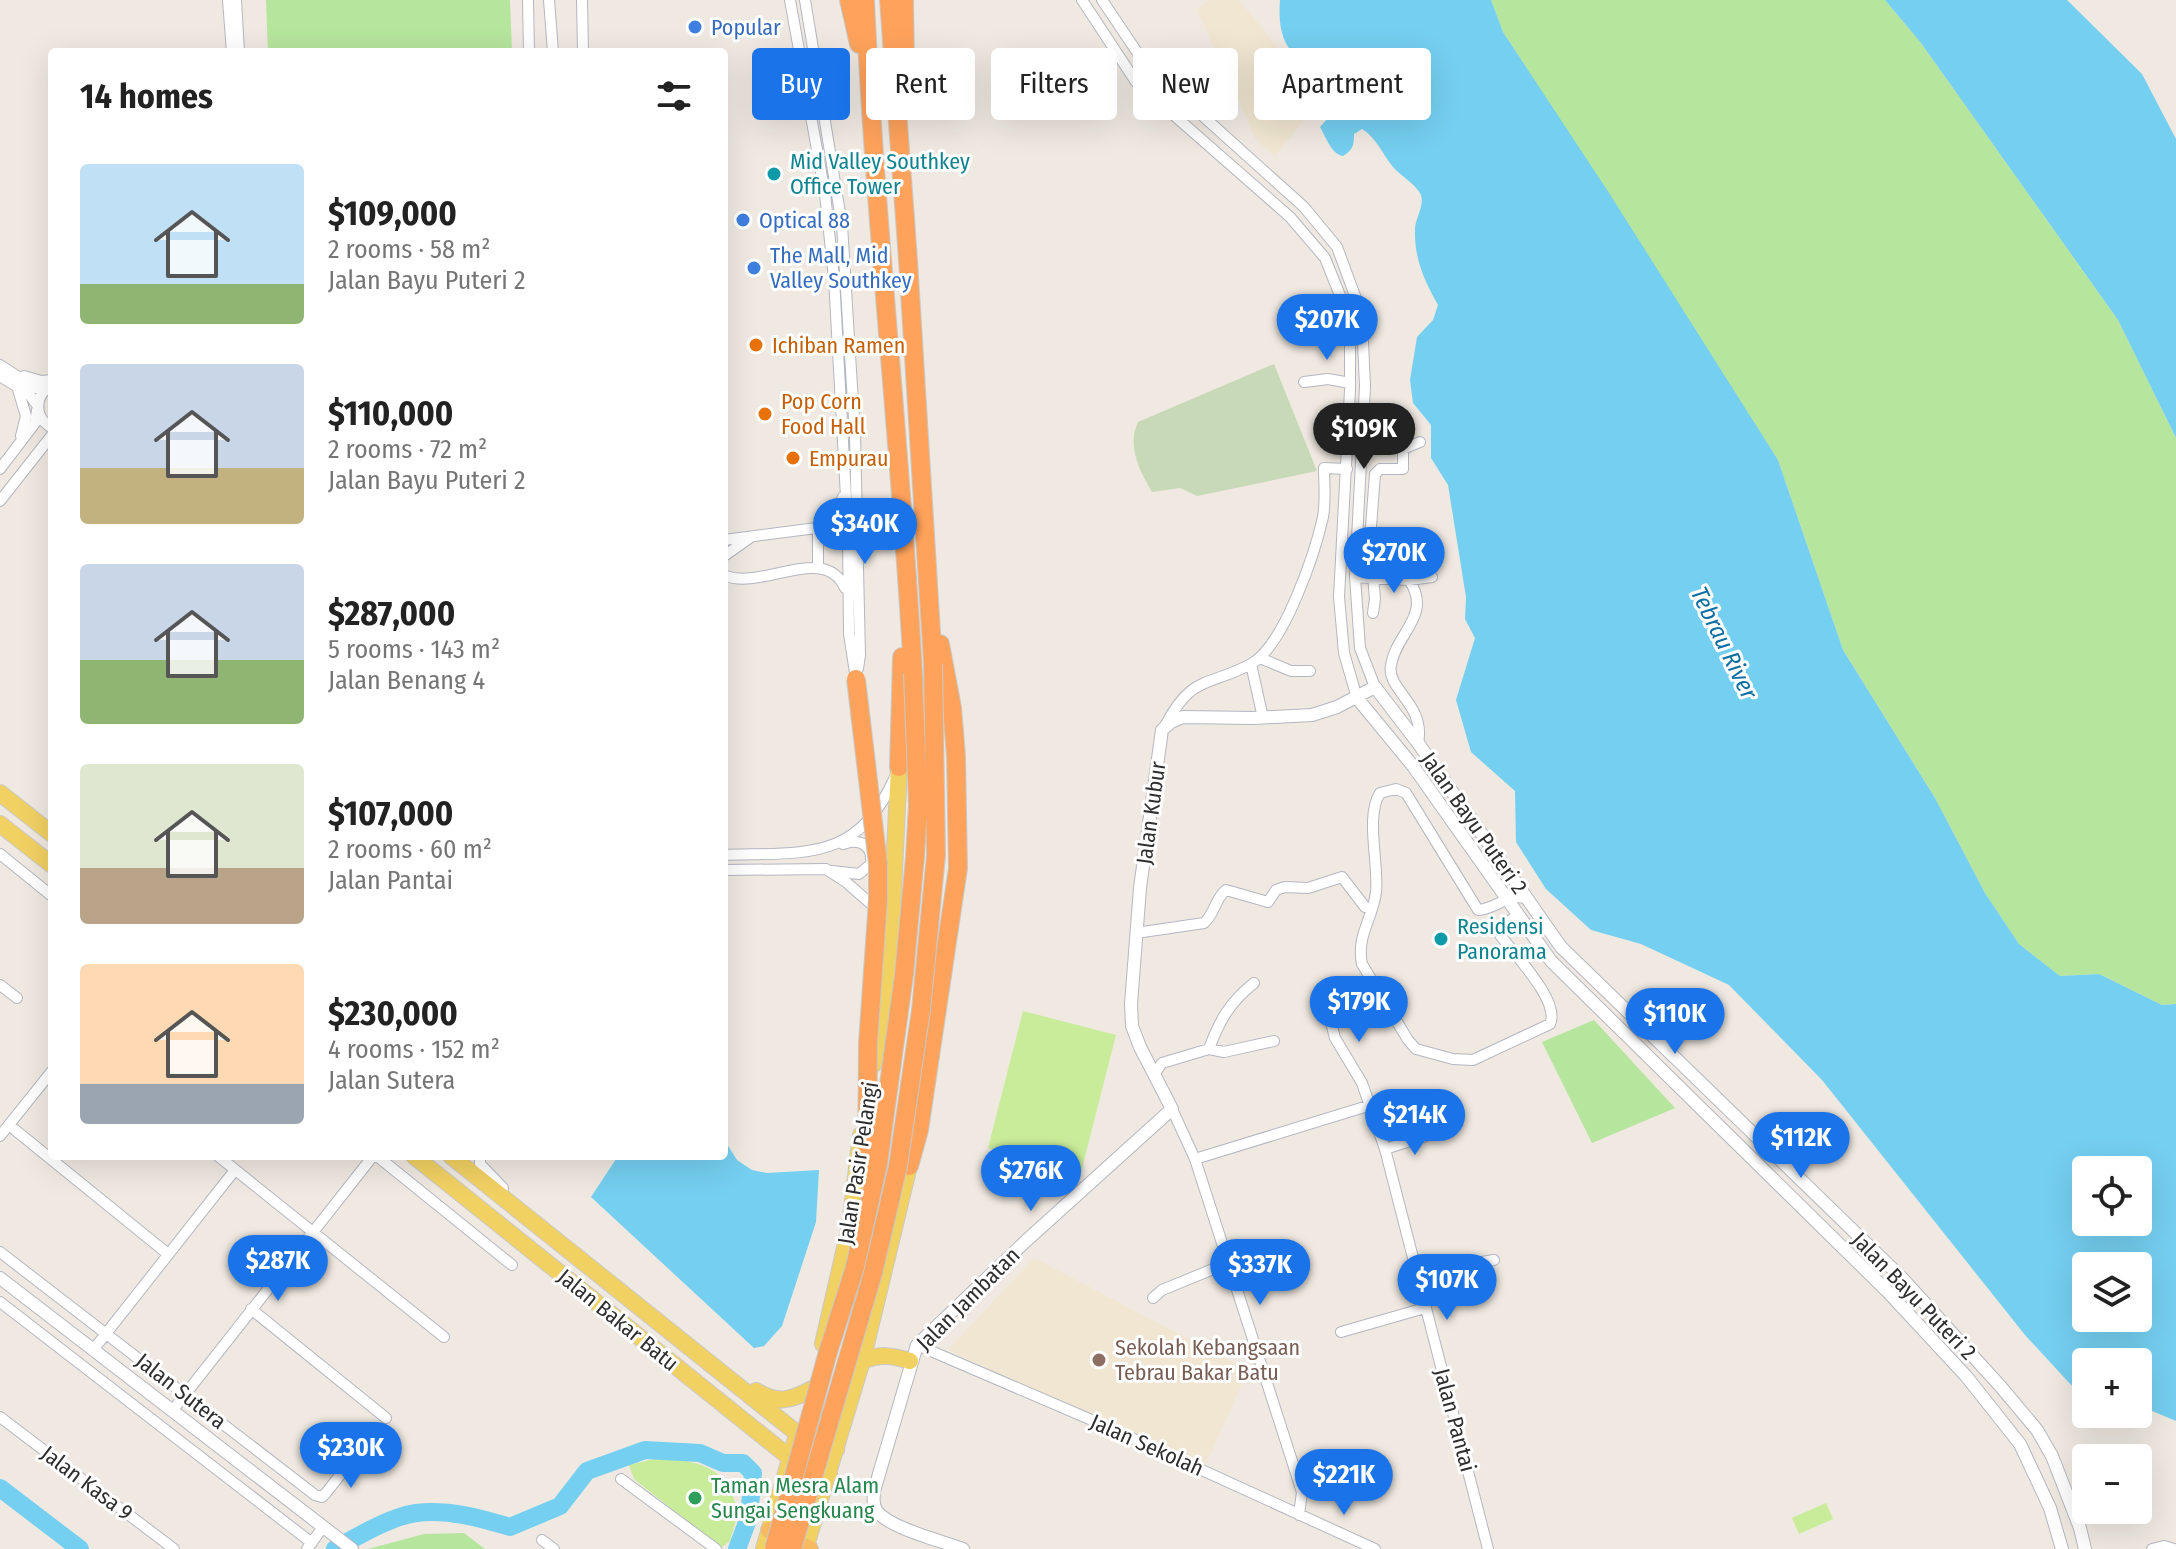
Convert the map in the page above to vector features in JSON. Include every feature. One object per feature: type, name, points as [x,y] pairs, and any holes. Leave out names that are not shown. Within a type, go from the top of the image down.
[{"type":"highway","points":[[849,0],[866,76]]},
{"type":"highway","points":[[865,0],[867,48]]},
{"type":"highway","points":[[871,120],[907,570],[918,805],[904,975],[878,1164],[855,1267],[771,1540],[804,1548],[898,1166],[921,1010],[936,855],[933,664],[889,0]]},
{"type":"highway","points":[[904,0],[908,260]]},
{"type":"highway","points":[[909,1166],[919,1130],[958,868],[952,708],[925,563]]},
{"type":"highway","points":[[899,767],[907,570]]},
{"type":"highway","points":[[856,679],[878,864],[868,1043],[866,1215]]},
{"type":"main road","name":"Jalan Pasir Pelangi","points":[[764,1549],[771,1540],[789,1457],[812,1389],[850,1226],[892,926],[899,767]]},
{"type":"main road","points":[[0,793],[48,831]]},
{"type":"main road","points":[[0,824],[48,862]]},
{"type":"main road","name":"Jalan Bakar Batu","points":[[419,1160],[789,1457],[829,1473]]},
{"type":"main road","name":"Jalan Bakar Batu","points":[[456,1160],[798,1434],[836,1450]]},
{"type":"main road","name":"Jalan Pasir Pelangi","points":[[804,1548],[862,1361],[909,1166]]},
{"type":"main road","points":[[862,1361],[877,1355],[888,1355],[910,1361]]},
{"type":"main road","points":[[720,1370],[774,1400],[788,1401],[812,1389]]},
{"type":"main road","points":[[742,1420],[774,1457],[783,1481]]},
{"type":"street","points":[[228,0],[232,48]]},
{"type":"street","points":[[239,0],[239,46]]},
{"type":"street","points":[[528,0],[529,48]]},
{"type":"street","points":[[549,0],[553,48]]},
{"type":"street","points":[[582,0],[583,48]]},
{"type":"street","points":[[790,0],[799,48]]},
{"type":"street","points":[[805,0],[843,235],[855,435],[860,655],[856,679]]},
{"type":"street","name":"Jalan Bayu Puteri 2","points":[[1082,0],[1136,82],[1290,217],[1325,258],[1345,308],[1350,346],[1350,383],[1339,597],[1344,653],[1357,698],[1413,766],[1551,961],[1888,1292],[1966,1376],[2020,1444],[2050,1508],[2062,1549]]},
{"type":"street","name":"Jalan Bayu Puteri 2","points":[[1102,0],[1145,64],[1304,207],[1337,247],[1358,304],[1363,342],[1365,386],[1355,577],[1360,648],[1375,687],[1561,947],[1902,1278],[2037,1430],[2052,1456],[2085,1549]]},
{"type":"street","points":[[812,43],[812,48]]},
{"type":"street","points":[[813,120],[834,278],[848,533],[849,634],[856,679]]},
{"type":"street","points":[[0,365],[35,388],[48,385]]},
{"type":"street","points":[[0,376],[29,394],[44,424],[48,426]]},
{"type":"street","points":[[1304,382],[1328,379],[1350,383]]},
{"type":"street","points":[[16,449],[26,416],[17,386]]},
{"type":"street","points":[[0,469],[35,423],[37,408],[48,388]]},
{"type":"street","points":[[0,501],[48,440]]},
{"type":"street","points":[[1373,613],[1371,530],[1375,474],[1380,469],[1403,469],[1403,449],[1420,442]]},
{"type":"street","points":[[36,455],[48,446]]},
{"type":"street","points":[[1162,730],[1172,711],[1198,684],[1256,661],[1275,641],[1316,542],[1324,507],[1324,468],[1347,469]]},
{"type":"street","points":[[728,539],[830,524],[845,493]]},
{"type":"street","points":[[818,528],[818,567]]},
{"type":"street","points":[[728,553],[752,536]]},
{"type":"street","points":[[728,576],[744,579],[818,567],[836,573],[847,592]]},
{"type":"street","points":[[1355,577],[1409,580],[1432,577]]},
{"type":"street","points":[[1409,580],[1418,598],[1416,612],[1391,663],[1390,672],[1418,717],[1421,728],[1418,743]]},
{"type":"street","points":[[1256,661],[1291,671],[1310,671]]},
{"type":"street","points":[[1256,661],[1263,718]]},
{"type":"street","name":"Jalan Kubur","points":[[1172,1109],[1140,1047],[1132,1026],[1131,1004],[1136,933],[1162,730],[1183,717],[1312,715],[1357,698],[1375,687]]},
{"type":"street","points":[[834,847],[874,815],[883,803],[899,767]]},
{"type":"street","points":[[1518,915],[1502,926],[1500,935],[1550,1001],[1553,1018],[1550,1024],[1473,1060],[1453,1059],[1416,1049],[1362,964],[1359,951],[1376,895],[1374,808],[1380,793],[1396,789],[1406,793],[1478,910],[1515,896],[1525,898]]},
{"type":"street","points":[[728,855],[815,852],[850,842],[862,842],[871,852],[871,864],[859,874],[815,867],[728,870]]},
{"type":"street","points":[[1,858],[48,893]]},
{"type":"street","points":[[826,869],[846,882],[892,926]]},
{"type":"street","points":[[1136,933],[1204,923],[1213,912],[1220,894],[1226,890],[1268,902],[1276,890],[1285,887],[1308,888],[1342,877],[1365,907]]},
{"type":"street","points":[[1209,1049],[1232,1001],[1254,983]]},
{"type":"street","points":[[0,985],[17,998]]},
{"type":"street","name":"Jalan Pantai","points":[[1323,991],[1335,1038],[1371,1105],[1385,1149],[1488,1549]]},
{"type":"street","points":[[1155,1073],[1162,1063],[1209,1049],[1224,1052],[1274,1041]]},
{"type":"street","points":[[0,1136],[48,1076]]},
{"type":"street","points":[[1195,1159],[1371,1105]]},
{"type":"street","points":[[1172,1109],[1195,1159],[1302,1492],[1299,1515]]},
{"type":"street","name":"Jalan Jambatan","points":[[963,1549],[891,1522],[873,1504],[910,1361],[917,1345],[1172,1109]]},
{"type":"street","points":[[9,1125],[48,1157]]},
{"type":"street","points":[[1385,1149],[1435,1133]]},
{"type":"street","points":[[52,1160],[168,1254]]},
{"type":"street","points":[[223,1160],[444,1337]]},
{"type":"street","points":[[172,1411],[372,1160]]},
{"type":"street","points":[[380,1160],[512,1265]]},
{"type":"street","points":[[480,1160],[480,1164],[506,1191],[518,1209]]},
{"type":"street","points":[[93,1350],[235,1170]]},
{"type":"street","name":"Jalan Sutera","points":[[0,1252],[315,1495],[322,1497],[354,1457]]},
{"type":"street","points":[[1416,1273],[1494,1260]]},
{"type":"street","points":[[1153,1298],[1162,1290],[1228,1263]]},
{"type":"street","name":"Jalan Sutera","points":[[0,1278],[352,1549]]},
{"type":"street","name":"Jalan Sutera","points":[[0,1302],[310,1546]]},
{"type":"street","points":[[1341,1332],[1425,1308]]},
{"type":"street","points":[[251,1309],[386,1418]]},
{"type":"street","name":"Jalan Sekolah","points":[[917,1345],[1101,1424],[1375,1549]]},
{"type":"street","name":"Jalan Kasa 9","points":[[0,1417],[174,1549]]},
{"type":"street","points":[[621,1479],[716,1549]]},
{"type":"street","points":[[310,1546],[323,1527]]},
{"type":"street","points":[[542,1540],[554,1549]]},
{"type":"street","points":[[2152,1549],[2164,1546],[2174,1549]]},
{"type":"shaded area","points":[[1209,0],[1239,0],[1278,48],[1254,48],[1254,120],[1304,120],[1275,156],[1256,139],[1238,100],[1238,48],[1214,48],[1197,10]]},
{"type":"shaded area","name":"Sekolah Kebangsaan Tebrau Bakar Batu","points":[[1034,1258],[1248,1370],[1204,1468],[948,1350]]},
{"type":"green space","points":[[266,0],[510,0],[512,48],[268,48]]},
{"type":"green space","points":[[1491,0],[1885,0],[1921,43],[2118,320],[2176,438],[2176,1004],[2162,1005],[2099,974],[2060,976],[2019,944],[1985,893],[1935,798],[1843,650],[1778,460],[1503,32]]},
{"type":"green space","points":[[1274,364],[1317,471],[1197,496],[1180,488],[1152,492],[1134,449],[1138,422]]},
{"type":"green space","points":[[1023,1011],[1116,1035],[1081,1172],[988,1148]]},
{"type":"green space","points":[[1594,1020],[1675,1108],[1592,1143],[1542,1042]]},
{"type":"green space","name":"Taman Mesra Alam Sungai Sengkuang","points":[[654,1459],[691,1462],[721,1477],[737,1509],[730,1541],[721,1548],[634,1479],[629,1465]]},
{"type":"green space","points":[[1826,1503],[1833,1519],[1799,1534],[1792,1518]]},
{"type":"green space","points":[[464,1533],[485,1549],[368,1549],[424,1534]]},
{"type":"water","name":"Tebrau River","points":[[1280,0],[1491,0],[1503,32],[1778,460],[1843,650],[1935,798],[1985,893],[2019,944],[2060,976],[2099,974],[2162,1005],[2176,1004],[2176,1421],[2152,1411],[2152,1348],[2072,1348],[2072,1386],[2025,1335],[1822,1080],[1729,985],[1641,944],[1591,930],[1546,889],[1516,842],[1515,791],[1471,752],[1456,700],[1475,638],[1465,619],[1466,597],[1448,485],[1431,458],[1431,425],[1413,403],[1410,380],[1417,337],[1433,320],[1438,305],[1424,278],[1416,250],[1415,229],[1422,197],[1393,167],[1367,132],[1362,129],[1354,134],[1352,147],[1343,156],[1332,149],[1320,127],[1326,120],[1431,120],[1431,48],[1289,48],[1280,25]]},
{"type":"water","points":[[1885,0],[2067,0],[2142,74],[2176,139],[2176,438],[2118,320],[1921,43]]},
{"type":"water","points":[[728,1146],[737,1160],[752,1170],[767,1173],[819,1170],[816,1222],[782,1326],[764,1346],[754,1348],[591,1197],[615,1160],[728,1160]]},
{"type":"waterway","points":[[335,1549],[385,1523],[416,1513],[452,1513],[510,1527],[560,1506],[587,1471],[645,1450],[700,1453],[723,1463],[743,1463],[753,1473],[749,1517],[737,1549]]},
{"type":"waterway","points":[[0,1488],[80,1549]]},
{"type":"place","name":"Popular","points":[[695,27]]},
{"type":"place","name":"Mid Valley Southkey Office Tower","points":[[774,174]]},
{"type":"place","name":"Optical 88","points":[[743,220]]},
{"type":"place","name":"The Mall, Mid Valley Southkey","points":[[754,268]]},
{"type":"place","name":"Ichiban Ramen","points":[[756,345]]},
{"type":"place","name":"Pop Corn Food Hall","points":[[765,414]]},
{"type":"place","name":"Empurau","points":[[793,458]]},
{"type":"place","name":"Residensi Panorama","points":[[1441,939]]},
{"type":"place","name":"Sekolah Kebangsaan Tebrau Bakar Batu","points":[[1099,1360]]},
{"type":"place","name":"Taman Mesra Alam Sungai Sengkuang","points":[[695,1498]]}]
